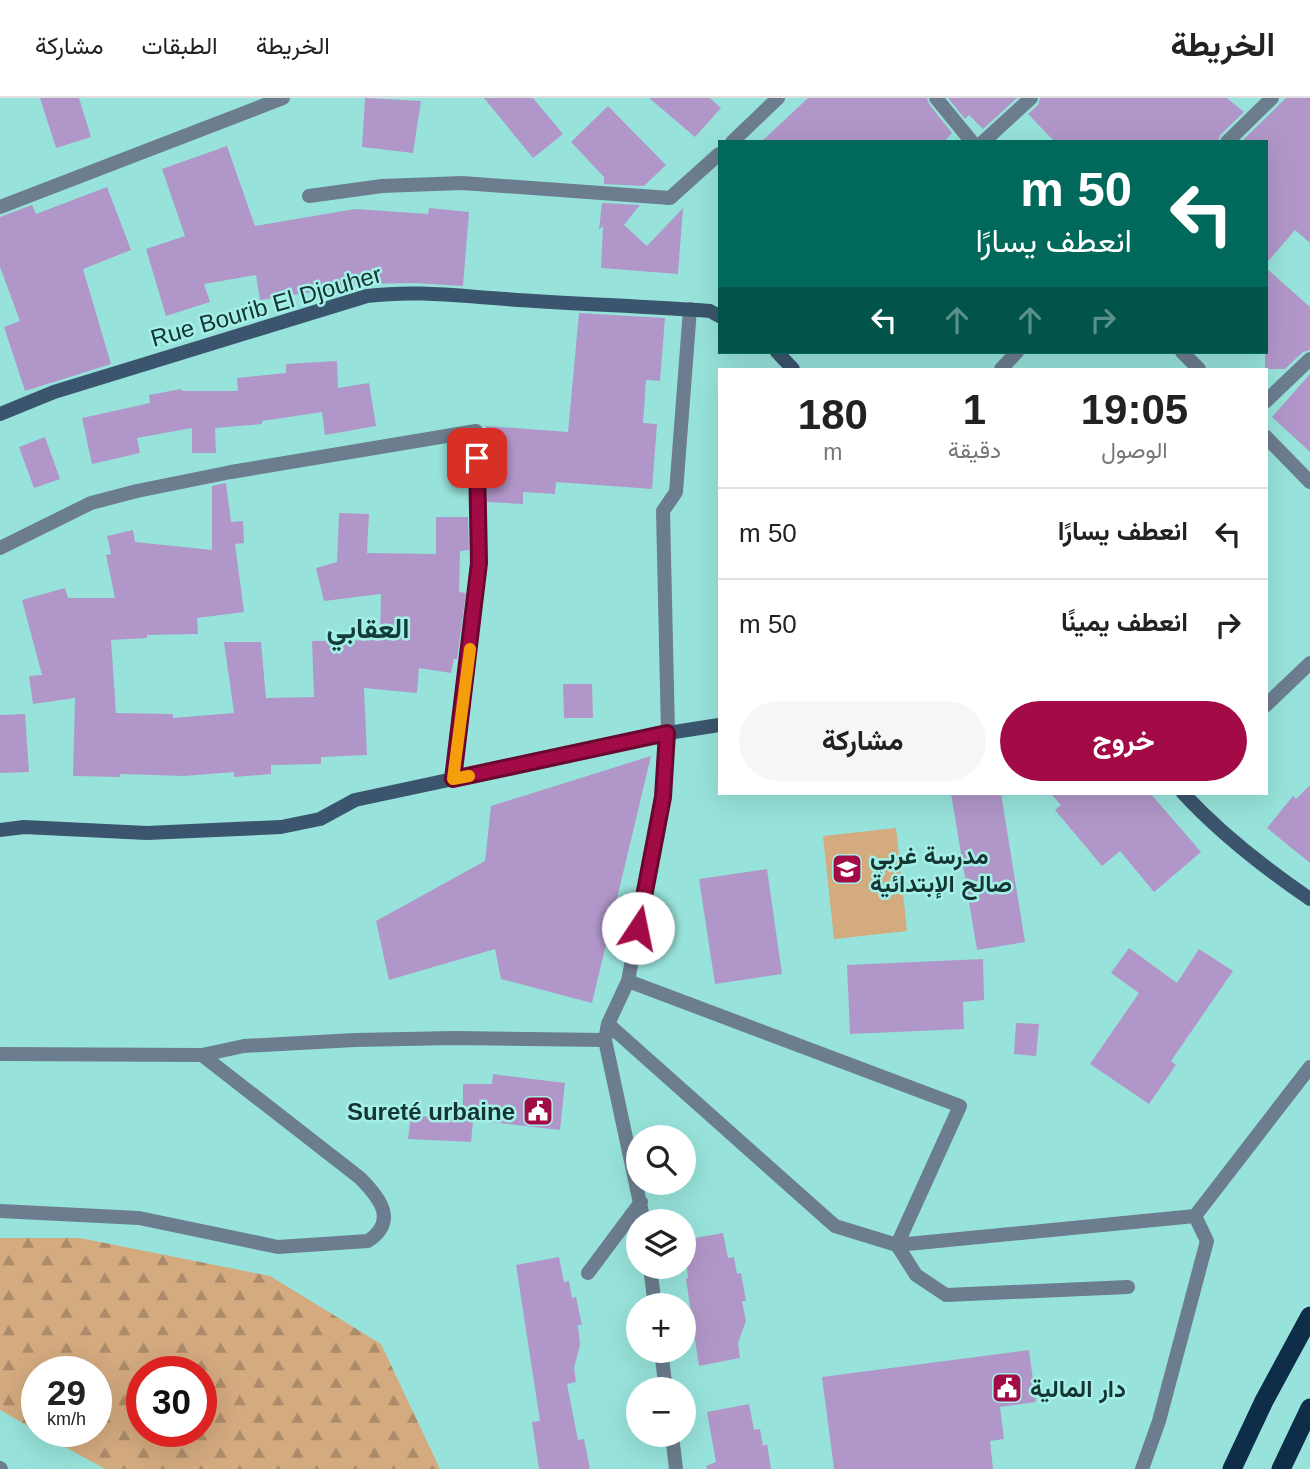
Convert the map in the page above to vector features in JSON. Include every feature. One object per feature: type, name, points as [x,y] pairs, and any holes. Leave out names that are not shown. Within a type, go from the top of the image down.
[{"type":"highway","points":[[1232,1469],[1264,1401],[1310,1316]]},
{"type":"highway","points":[[1281,1469],[1310,1408]]},
{"type":"main road","name":"Rue Bourib El Djouher","points":[[0,414],[54,392],[367,296],[402,292],[445,293],[504,299],[690,309],[710,311],[718,316]]},
{"type":"main road","points":[[779,354],[792,368]]},
{"type":"main road","points":[[0,830],[24,827],[147,833],[281,827],[320,819],[355,800],[667,733],[718,725]]},
{"type":"main road","points":[[1185,795],[1235,840],[1310,899]]},
{"type":"street","points":[[0,207],[284,98]]},
{"type":"street","points":[[734,140],[778,98]]},
{"type":"street","points":[[936,98],[970,140]]},
{"type":"street","points":[[985,140],[1031,98]]},
{"type":"street","points":[[1229,140],[1272,98]]},
{"type":"street","points":[[309,196],[382,186],[462,184],[670,198],[718,155]]},
{"type":"street","points":[[642,1209],[604,1040],[608,1024],[628,981],[663,797],[667,733],[663,511],[676,492],[690,309]]},
{"type":"street","points":[[1002,368],[1015,354]]},
{"type":"street","points":[[1184,354],[1198,368]]},
{"type":"street","points":[[1268,399],[1310,359]]},
{"type":"street","points":[[0,548],[91,503],[137,491],[231,472],[476,431],[479,563],[453,779]]},
{"type":"street","points":[[1268,439],[1310,482]]},
{"type":"street","points":[[1268,703],[1310,663]]},
{"type":"street","points":[[628,981],[960,1106],[897,1245]]},
{"type":"street","points":[[608,1024],[835,1226],[897,1245],[1195,1216],[1310,1067]]},
{"type":"street","points":[[0,1054],[202,1055],[244,1046],[355,1040],[604,1040]]},
{"type":"street","points":[[0,1211],[139,1217],[278,1247],[368,1241],[377,1235],[384,1223],[383,1208],[375,1193],[360,1178],[202,1055]]},
{"type":"street","points":[[588,1273],[641,1202]]},
{"type":"street","points":[[1143,1469],[1159,1421],[1207,1241],[1195,1216]]},
{"type":"street","points":[[897,1245],[916,1275],[946,1296],[1128,1287]]},
{"type":"street","points":[[673,1447],[676,1469]]},
{"type":"green space","points":[[896,828],[907,931],[834,939],[823,836]]},
{"type":"green space","points":[[0,1238],[80,1238],[270,1276],[381,1344],[440,1469],[105,1469],[65,1447],[112,1447],[112,1356],[21,1356],[21,1422],[0,1410]]},
{"type":"building","points":[[40,98],[79,98],[91,137],[56,148]]},
{"type":"building","points":[[365,98],[421,101],[413,153],[362,147]]},
{"type":"building","points":[[484,98],[533,98],[563,134],[533,158]]},
{"type":"building","points":[[649,98],[710,98],[721,108],[695,137]]},
{"type":"building","points":[[808,98],[927,98],[952,133],[946,140],[763,140]]},
{"type":"building","points":[[948,98],[1017,98],[983,129],[969,115],[965,119]]},
{"type":"building","points":[[1040,98],[1227,98],[1244,112],[1220,135],[1219,140],[1053,140],[1028,114],[1038,105]]},
{"type":"building","points":[[1286,98],[1310,98],[1310,243],[1295,230],[1268,262],[1268,140],[1243,140]]},
{"type":"building","points":[[608,106],[666,165],[644,186],[604,184],[604,177],[571,142]]},
{"type":"building","points":[[227,146],[255,226],[355,209],[428,214],[429,208],[469,212],[463,286],[365,284],[260,300],[256,275],[204,284],[210,302],[166,316],[146,249],[185,236],[162,169]]},
{"type":"building","points":[[107,187],[131,250],[83,269],[111,364],[25,391],[4,327],[20,321],[0,267],[0,217],[32,205],[36,214]]},
{"type":"building","points":[[602,203],[640,205],[624,225],[647,246],[683,208],[678,274],[601,268],[603,226],[599,230]]},
{"type":"building","points":[[1268,270],[1310,307],[1310,350],[1303,352],[1285,369],[1265,368],[1265,354],[1268,354]]},
{"type":"building","points":[[579,313],[665,318],[660,381],[646,380],[643,423],[657,424],[652,489],[556,482],[555,494],[523,492],[523,504],[487,502],[486,426],[568,432]]},
{"type":"building","points":[[337,361],[338,388],[369,383],[376,426],[325,435],[322,412],[262,421],[262,424],[215,428],[216,453],[192,453],[192,428],[137,438],[140,453],[92,464],[82,418],[150,403],[149,395],[181,389],[238,391],[237,378],[286,373],[286,364]]},
{"type":"building","points":[[1310,374],[1310,452],[1272,417]]},
{"type":"building","points":[[45,437],[60,479],[34,488],[19,447]]},
{"type":"building","points":[[226,483],[231,522],[243,521],[244,543],[235,544],[244,612],[197,618],[198,634],[147,635],[147,638],[111,640],[116,713],[173,714],[173,718],[234,713],[224,642],[261,642],[266,698],[314,697],[312,641],[380,640],[381,594],[324,601],[316,568],[337,562],[339,513],[369,514],[367,553],[436,554],[436,517],[468,517],[469,550],[460,551],[459,592],[466,593],[457,659],[454,659],[451,673],[419,668],[417,693],[364,688],[367,755],[321,757],[321,764],[271,765],[271,774],[234,777],[234,772],[184,776],[73,776],[75,698],[33,704],[29,676],[42,675],[22,600],[65,588],[68,598],[115,598],[106,555],[111,554],[107,536],[133,530],[135,542],[212,550],[212,486]]},
{"type":"building","points":[[563,684],[592,684],[593,718],[564,718]]},
{"type":"building","points":[[25,714],[29,772],[0,773],[0,715]]},
{"type":"building","points":[[651,756],[592,1003],[501,979],[495,949],[389,980],[376,921],[485,861],[491,806]]},
{"type":"building","points":[[1310,785],[1310,863],[1267,828],[1293,796],[1296,799]]},
{"type":"building","points":[[951,795],[1001,795],[1025,942],[977,950]]},
{"type":"building","points":[[1052,795],[1152,795],[1201,852],[1154,892],[1120,851],[1102,866],[1055,810],[1061,805]]},
{"type":"building","points":[[767,869],[782,974],[715,984],[699,879]]},
{"type":"building","points":[[1129,948],[1177,983],[1199,949],[1233,971],[1171,1061],[1176,1065],[1149,1104],[1090,1064],[1139,993],[1111,973]]},
{"type":"building","points":[[983,959],[984,1000],[963,1002],[964,1029],[850,1034],[847,965]]},
{"type":"building","points":[[1016,1023],[1039,1024],[1036,1056],[1014,1054]]},
{"type":"building","points":[[493,1074],[565,1083],[560,1130],[463,1119],[463,1084],[492,1084]]},
{"type":"building","points":[[411,1115],[473,1121],[471,1142],[408,1139]]},
{"type":"building","points":[[723,1233],[728,1258],[734,1257],[737,1274],[741,1273],[746,1301],[742,1301],[746,1321],[738,1343],[740,1358],[699,1366],[696,1346],[696,1293],[688,1293],[686,1279],[696,1279],[696,1238]]},
{"type":"building","points":[[559,1257],[564,1282],[569,1281],[572,1298],[576,1297],[582,1325],[578,1325],[580,1345],[574,1368],[576,1382],[567,1384],[578,1440],[584,1439],[590,1469],[539,1469],[532,1422],[540,1421],[516,1265]]},
{"type":"building","points":[[1029,1350],[1036,1402],[1000,1407],[1004,1439],[990,1441],[993,1469],[834,1469],[822,1377]]},
{"type":"building","points":[[749,1404],[754,1430],[760,1429],[763,1446],[767,1444],[771,1469],[707,1469],[706,1466],[716,1462],[707,1412]]},
{"type":"slow traffic","points":[[469,776],[453,779],[470,649]]},
{"type":"place","name":"مدرسة غربي صالح الإبتدائية","points":[[847,869]]},
{"type":"place","name":"Sureté urbaine","points":[[538,1111]]},
{"type":"place","name":"دار المالية","points":[[1007,1388]]},
{"type":"district","name":"العقابي","points":[[368,628]]},
{"type":"route","points":[[477,458],[479,563],[453,779],[667,733],[663,797],[638,928]]}]
